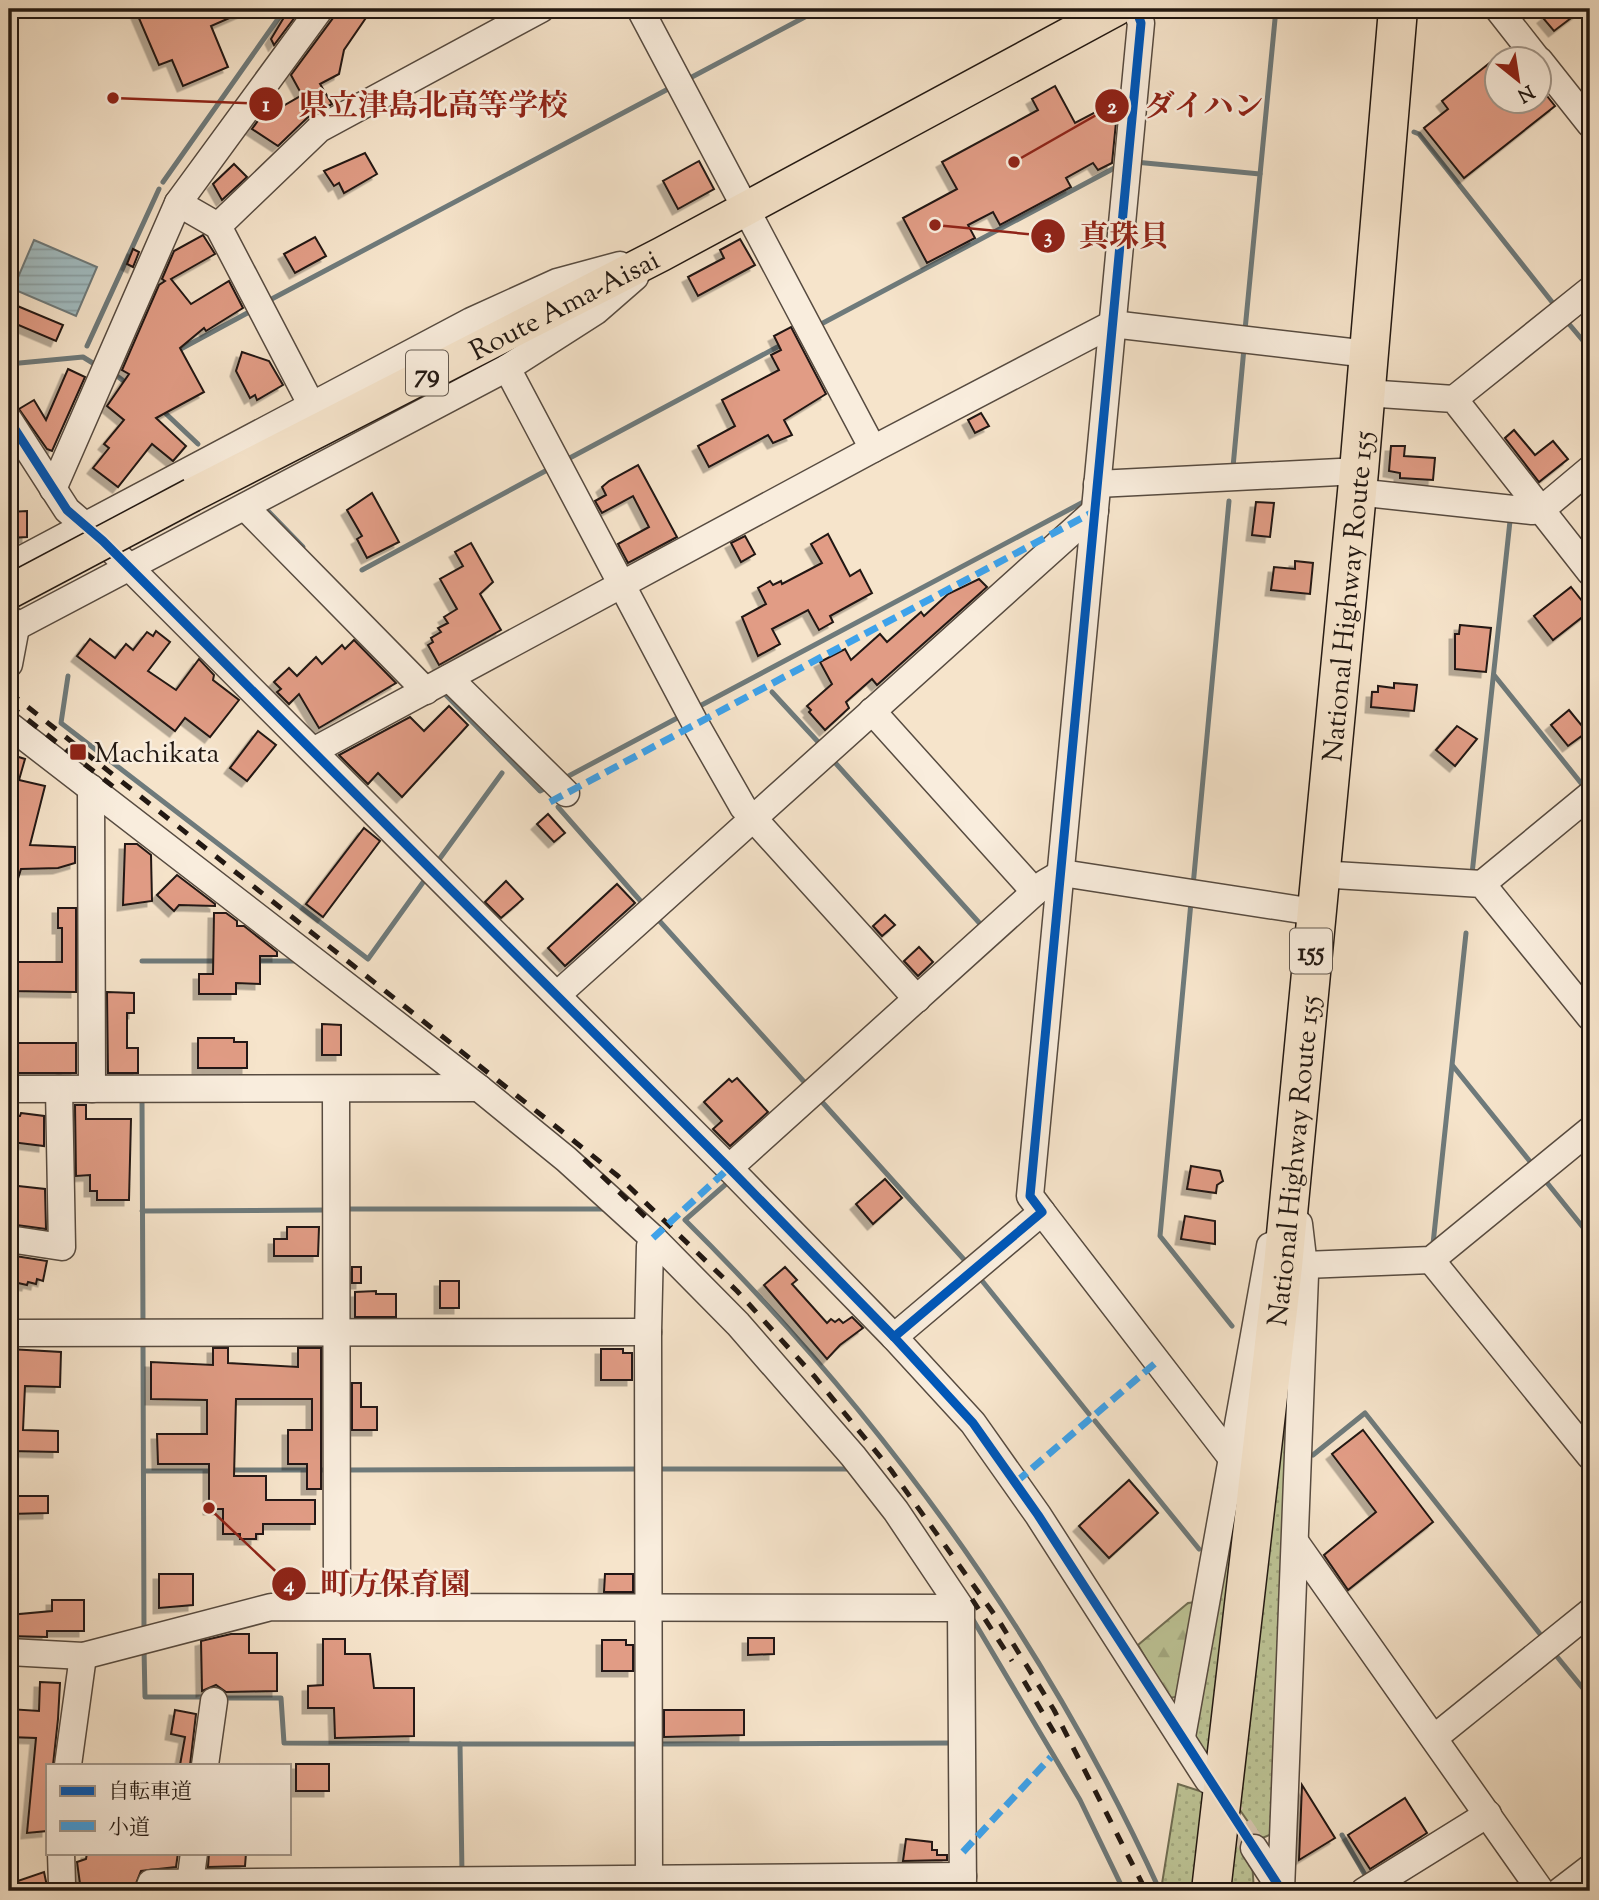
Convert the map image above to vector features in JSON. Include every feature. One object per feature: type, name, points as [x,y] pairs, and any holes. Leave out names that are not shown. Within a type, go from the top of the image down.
[{"type":"highway","name":"National Highway Route 155","points":[[1211,1891],[1292,1167],[1314,912],[1357,482],[1398,9]]},
{"type":"main road","name":"Route Ama-Aisai","points":[[9,592],[662,254],[746,206],[1116,9]]},
{"type":"street","points":[[53,489],[178,203],[320,9]]},
{"type":"street","points":[[218,226],[319,129],[541,9]]},
{"type":"street","points":[[640,9],[873,449]]},
{"type":"street","points":[[1136,9],[1141,23],[1030,1196],[1230,1456]]},
{"type":"street","points":[[1498,9],[1528,46]]},
{"type":"street","points":[[1554,79],[1590,124]]},
{"type":"street","points":[[178,203],[218,226],[312,406]]},
{"type":"street","points":[[9,664],[12,622],[244,507],[506,368],[596,311],[662,254]]},
{"type":"street","points":[[9,566],[471,321],[558,282],[662,254]]},
{"type":"street","points":[[1365,393],[1454,399],[1590,290]]},
{"type":"street","points":[[315,750],[873,449],[1112,324],[1368,354]]},
{"type":"street","points":[[506,368],[690,714],[751,819],[917,999]]},
{"type":"street","points":[[1454,399],[1590,572]]},
{"type":"street","points":[[9,420],[67,510],[315,750],[894,1337],[972,1423],[1016,1482],[1208,1780]]},
{"type":"street","points":[[557,995],[872,711],[1096,494],[1357,482],[1541,510],[1590,469]]},
{"type":"street","points":[[244,507],[438,685],[559,786]]},
{"type":"street","points":[[872,711],[1035,892]]},
{"type":"street","points":[[9,725],[479,1088],[566,1159],[653,1238],[738,1324],[853,1456],[896,1511],[961,1608],[963,1884],[649,1886],[151,1883],[148,1891]]},
{"type":"street","points":[[91,788],[92,1089]]},
{"type":"street","points":[[1318,874],[1482,884],[1590,796]]},
{"type":"street","points":[[729,1168],[1035,892],[1062,873],[1314,912]]},
{"type":"street","points":[[1482,884],[1590,1017]]},
{"type":"street","points":[[9,1089],[479,1088]]},
{"type":"street","points":[[9,1238],[62,1247],[59,1089]]},
{"type":"street","points":[[336,1089],[337,1606]]},
{"type":"street","points":[[1304,1265],[1431,1259],[1590,1130]]},
{"type":"street","points":[[1282,1890],[1304,1265],[1292,1167]]},
{"type":"street","points":[[1182,1737],[1265,1263],[1292,1167]]},
{"type":"street","points":[[894,1337],[1042,1212]]},
{"type":"street","points":[[649,1886],[648,1332],[650,1246],[653,1238]]},
{"type":"street","points":[[1431,1259],[1590,1456]]},
{"type":"street","points":[[9,1333],[648,1332]]},
{"type":"street","points":[[1296,1543],[1541,1891]]},
{"type":"street","points":[[9,1652],[83,1656],[271,1606],[961,1608]]},
{"type":"street","points":[[1434,1738],[1590,1612]]},
{"type":"street","points":[[68,1764],[83,1656]]},
{"type":"street","points":[[205,1764],[214,1701]]},
{"type":"street","points":[[1364,1891],[1488,1814]]},
{"type":"street","points":[[1254,1848],[1282,1890]]},
{"type":"street","points":[[61,1854],[62,1885],[65,1891]]},
{"type":"street","points":[[190,1883],[194,1854]]},
{"type":"street","points":[[1560,1891],[1590,1868]]},
{"type":"green space","points":[[1295,1311],[1272,1834],[1260,1839],[1233,1800]]},
{"type":"green space","points":[[1256,1333],[1209,1761],[1195,1740],[1193,1722]]},
{"type":"green space","points":[[1197,1602],[1182,1696],[1169,1698],[1138,1645],[1188,1603]]},
{"type":"green space","points":[[1178,1784],[1206,1793],[1196,1891],[1161,1890]]},
{"type":"green space","points":[[1230,1829],[1252,1861],[1254,1891],[1224,1891]]},
{"type":"water","points":[[34,240],[97,267],[76,316],[13,289]]},
{"type":"building","points":[[135,9],[250,9],[211,26],[228,67],[183,86],[172,60],[159,65]]},
{"type":"building","points":[[289,9],[301,9],[274,45],[271,39]]},
{"type":"building","points":[[335,9],[372,9],[344,50],[339,74],[320,84],[332,104],[308,117],[278,146],[252,129],[269,105],[276,110],[302,95],[291,75],[333,18]]},
{"type":"building","points":[[1554,9],[1583,9],[1554,31],[1543,18]]},
{"type":"building","points":[[1484,67],[1484,116],[1542,116],[1464,178],[1424,128],[1448,109],[1442,101]]},
{"type":"building","points":[[1055,86],[1075,123],[1114,105],[1117,112],[1112,163],[1098,170],[1093,163],[1066,178],[1071,187],[1000,225],[993,212],[968,225],[975,238],[927,263],[903,218],[957,189],[942,162],[1038,110],[1032,99]]},
{"type":"building","points":[[365,153],[377,174],[344,193],[339,183],[334,186],[324,171]]},
{"type":"building","points":[[699,161],[714,189],[678,209],[663,181]]},
{"type":"building","points":[[234,164],[247,177],[222,200],[213,184]]},
{"type":"building","points":[[203,235],[215,254],[171,279],[191,304],[229,281],[243,308],[206,331],[204,328],[180,348],[204,392],[156,418],[186,446],[173,461],[152,444],[118,487],[93,468],[109,448],[104,444],[124,420],[107,406],[129,374],[122,370],[159,285],[165,281],[162,279],[174,251]]},
{"type":"building","points":[[315,237],[326,256],[295,273],[284,254]]},
{"type":"building","points":[[740,239],[755,265],[698,296],[688,277],[724,258],[720,250]]},
{"type":"building","points":[[133,249],[139,252],[133,267],[127,264]]},
{"type":"building","points":[[15,305],[63,325],[56,341],[9,321]]},
{"type":"building","points":[[791,327],[826,394],[784,420],[792,435],[773,443],[768,435],[709,467],[698,446],[735,426],[722,400],[779,370],[771,355],[781,350],[774,336]]},
{"type":"building","points":[[242,352],[269,361],[283,385],[257,400],[255,395],[250,398],[236,371]]},
{"type":"building","points":[[68,369],[85,377],[52,451],[47,449],[19,409],[34,400],[46,420]]},
{"type":"building","points":[[981,413],[989,426],[975,433],[968,420]]},
{"type":"building","points":[[1514,430],[1535,455],[1553,441],[1568,459],[1539,482],[1505,438]]},
{"type":"building","points":[[1391,446],[1405,446],[1404,456],[1435,458],[1433,480],[1400,478],[1400,473],[1389,471]]},
{"type":"building","points":[[638,465],[677,537],[628,563],[618,544],[649,527],[633,496],[602,513],[595,501],[606,495],[602,487],[609,481]]},
{"type":"building","points":[[372,493],[399,542],[367,558],[357,539],[362,536],[347,510]]},
{"type":"building","points":[[1256,502],[1274,503],[1270,537],[1252,535]]},
{"type":"building","points":[[27,511],[27,537],[9,538],[9,512]]},
{"type":"building","points":[[828,534],[850,576],[860,570],[872,593],[830,616],[833,622],[819,630],[808,610],[772,629],[780,644],[758,656],[742,617],[766,604],[758,588],[770,581],[773,585],[781,581],[782,584],[822,563],[811,544]]},
{"type":"building","points":[[745,536],[755,554],[741,562],[731,543]]},
{"type":"building","points":[[471,543],[493,582],[480,594],[501,630],[439,665],[428,645],[433,642],[431,638],[441,632],[438,628],[448,623],[444,617],[457,609],[440,579],[463,566],[455,552]]},
{"type":"building","points":[[1295,561],[1313,563],[1310,594],[1271,590],[1274,567],[1295,569]]},
{"type":"building","points":[[979,579],[987,587],[877,685],[872,679],[846,702],[849,708],[825,730],[809,712],[811,710],[807,706],[832,684],[820,662],[845,649],[851,660],[880,634],[887,642],[921,612],[924,616],[948,594]]},
{"type":"building","points":[[1571,587],[1590,611],[1553,640],[1534,616]]},
{"type":"building","points":[[1460,625],[1491,628],[1486,672],[1455,669],[1455,634],[1459,634]]},
{"type":"building","points":[[156,631],[170,642],[148,671],[176,690],[199,659],[214,675],[213,680],[239,700],[210,737],[185,718],[175,731],[77,656],[90,639],[115,658],[126,644],[133,650],[147,632],[153,636]]},
{"type":"building","points":[[354,640],[396,683],[319,728],[299,694],[289,704],[277,692],[281,689],[274,682],[289,668],[297,676],[316,657],[322,664],[342,645],[345,649]]},
{"type":"building","points":[[1394,683],[1417,685],[1414,711],[1371,707],[1372,692],[1378,692],[1378,686],[1394,688]]},
{"type":"building","points":[[449,706],[468,725],[402,797],[378,773],[368,784],[339,755],[410,717],[424,731]]},
{"type":"building","points":[[1569,710],[1587,732],[1568,746],[1551,725]]},
{"type":"building","points":[[1457,726],[1477,739],[1455,766],[1436,750]]},
{"type":"building","points":[[258,731],[276,745],[247,781],[230,768]]},
{"type":"building","points":[[9,754],[25,759],[19,780],[45,786],[30,845],[75,847],[75,863],[58,868],[21,869],[12,898],[9,898]]},
{"type":"building","points":[[548,814],[565,833],[554,842],[537,824]]},
{"type":"building","points":[[364,828],[380,841],[323,917],[306,904]]},
{"type":"building","points":[[125,844],[137,844],[151,855],[152,901],[123,905]]},
{"type":"building","points":[[177,875],[215,906],[179,905],[174,911],[157,895]]},
{"type":"building","points":[[506,881],[523,899],[501,918],[485,902]]},
{"type":"building","points":[[617,884],[635,903],[565,966],[548,948]]},
{"type":"building","points":[[58,908],[76,908],[76,992],[9,991],[9,962],[62,962],[62,928],[58,928]]},
{"type":"building","points":[[214,913],[226,913],[237,921],[237,926],[244,926],[277,952],[277,956],[260,956],[260,984],[236,983],[236,994],[199,994],[199,974],[213,974]]},
{"type":"building","points":[[885,915],[895,925],[882,936],[873,926]]},
{"type":"building","points":[[919,947],[933,962],[918,976],[904,961]]},
{"type":"building","points":[[107,992],[134,993],[134,1013],[127,1013],[127,1048],[138,1048],[138,1073],[108,1073]]},
{"type":"building","points":[[322,1024],[341,1025],[341,1055],[322,1055]]},
{"type":"building","points":[[198,1038],[234,1038],[234,1042],[247,1042],[247,1068],[198,1068]]},
{"type":"building","points":[[9,1043],[76,1043],[76,1073],[9,1073]]},
{"type":"building","points":[[737,1078],[768,1112],[730,1146],[713,1129],[722,1121],[704,1102],[729,1079],[732,1082]]},
{"type":"building","points":[[75,1105],[86,1105],[86,1119],[131,1119],[129,1200],[97,1200],[97,1191],[90,1191],[90,1175],[76,1176]]},
{"type":"building","points":[[21,1113],[44,1116],[44,1146],[11,1142],[14,1116],[20,1116]]},
{"type":"building","points":[[1191,1166],[1220,1171],[1223,1181],[1217,1185],[1216,1193],[1187,1189]]},
{"type":"building","points":[[885,1179],[902,1198],[873,1224],[856,1204]]},
{"type":"building","points":[[9,1185],[45,1189],[46,1229],[9,1224]]},
{"type":"building","points":[[1185,1216],[1215,1221],[1215,1244],[1181,1239]]},
{"type":"building","points":[[287,1227],[319,1227],[318,1256],[274,1256],[274,1239],[287,1239]]},
{"type":"building","points":[[9,1255],[47,1261],[43,1281],[37,1279],[36,1284],[28,1282],[27,1285],[9,1281]]},
{"type":"building","points":[[352,1267],[361,1267],[361,1283],[352,1283]]},
{"type":"building","points":[[785,1267],[797,1280],[792,1284],[827,1323],[831,1319],[835,1322],[839,1319],[843,1323],[852,1317],[863,1328],[840,1345],[827,1359],[764,1285]]},
{"type":"building","points":[[440,1281],[459,1281],[459,1308],[440,1308]]},
{"type":"building","points":[[376,1291],[376,1294],[396,1294],[396,1317],[355,1317],[355,1292]]},
{"type":"building","points":[[213,1348],[228,1348],[228,1363],[298,1367],[298,1348],[321,1348],[321,1489],[307,1489],[307,1464],[288,1464],[288,1430],[312,1430],[312,1399],[236,1399],[234,1476],[266,1476],[266,1500],[315,1500],[315,1524],[263,1524],[263,1534],[256,1534],[256,1539],[240,1539],[240,1534],[223,1534],[223,1509],[209,1509],[209,1464],[158,1464],[157,1434],[207,1434],[207,1400],[151,1399],[151,1362],[213,1365]]},
{"type":"building","points":[[9,1349],[61,1352],[60,1387],[25,1386],[23,1430],[58,1431],[58,1452],[9,1451]]},
{"type":"building","points":[[601,1349],[623,1349],[623,1353],[632,1353],[632,1380],[601,1380]]},
{"type":"building","points":[[352,1383],[361,1383],[361,1407],[377,1407],[377,1430],[352,1430]]},
{"type":"building","points":[[1363,1430],[1433,1522],[1348,1590],[1324,1555],[1376,1512],[1332,1454]]},
{"type":"building","points":[[1129,1480],[1158,1513],[1109,1558],[1079,1526]]},
{"type":"building","points":[[9,1496],[48,1496],[48,1513],[9,1514]]},
{"type":"building","points":[[159,1574],[193,1574],[193,1605],[159,1608]]},
{"type":"building","points":[[605,1574],[633,1574],[633,1592],[604,1592]]},
{"type":"building","points":[[52,1600],[84,1600],[84,1631],[47,1631],[47,1637],[9,1636],[9,1615],[52,1611]]},
{"type":"building","points":[[231,1634],[249,1634],[249,1653],[277,1653],[277,1691],[226,1692],[216,1685],[202,1691],[201,1641]]},
{"type":"building","points":[[748,1638],[774,1638],[774,1654],[748,1655]]},
{"type":"building","points":[[323,1639],[345,1639],[345,1654],[370,1654],[374,1688],[414,1688],[414,1736],[335,1738],[334,1708],[308,1708],[308,1686],[323,1685]]},
{"type":"building","points":[[602,1640],[626,1640],[626,1645],[633,1645],[633,1671],[602,1671]]},
{"type":"building","points":[[40,1682],[60,1683],[53,1764],[46,1764],[46,1831],[27,1833],[36,1738],[9,1737],[9,1709],[39,1711]]},
{"type":"building","points":[[175,1710],[196,1714],[190,1764],[180,1764],[185,1737],[171,1734]]},
{"type":"building","points":[[664,1710],[744,1710],[744,1735],[664,1737]]},
{"type":"building","points":[[296,1764],[329,1764],[329,1791],[296,1791]]},
{"type":"building","points":[[1302,1785],[1335,1838],[1299,1860]]},
{"type":"building","points":[[1405,1798],[1427,1833],[1370,1869],[1348,1835]]},
{"type":"building","points":[[906,1839],[932,1842],[932,1850],[937,1850],[937,1855],[947,1855],[947,1860],[903,1861]]},
{"type":"building","points":[[87,1854],[178,1854],[176,1867],[141,1871],[133,1891],[81,1891],[77,1862],[86,1859]]},
{"type":"building","points":[[209,1854],[246,1854],[245,1866],[208,1867]]},
{"type":"building","points":[[44,1872],[48,1891],[9,1891],[9,1884]]},
{"type":"waterway","points":[[163,182],[285,9]]},
{"type":"waterway","points":[[690,78],[820,9]]},
{"type":"waterway","points":[[1245,330],[1276,9]]},
{"type":"waterway","points":[[266,302],[670,88]]},
{"type":"waterway","points":[[1414,132],[1419,134],[1556,307]]},
{"type":"waterway","points":[[1135,162],[1260,174]]},
{"type":"waterway","points":[[823,323],[1120,165]]},
{"type":"waterway","points":[[87,346],[159,189]]},
{"type":"waterway","points":[[177,351],[251,311]]},
{"type":"waterway","points":[[1569,324],[1590,349]]},
{"type":"waterway","points":[[566,460],[783,344]]},
{"type":"waterway","points":[[1233,467],[1244,348]]},
{"type":"waterway","points":[[9,364],[83,357],[96,365]]},
{"type":"waterway","points":[[113,373],[129,385]]},
{"type":"waterway","points":[[162,410],[198,444]]},
{"type":"waterway","points":[[362,570],[549,469]]},
{"type":"waterway","points":[[696,708],[1089,499]]},
{"type":"waterway","points":[[1193,886],[1229,501]]},
{"type":"waterway","points":[[269,512],[303,547]]},
{"type":"waterway","points":[[1472,874],[1510,521]]},
{"type":"waterway","points":[[1494,675],[1585,788]]},
{"type":"waterway","points":[[68,676],[61,723],[368,959],[424,881]]},
{"type":"waterway","points":[[441,690],[540,791],[548,787]]},
{"type":"waterway","points":[[772,692],[820,744]]},
{"type":"waterway","points":[[563,779],[681,716]]},
{"type":"waterway","points":[[830,757],[983,927]]},
{"type":"waterway","points":[[438,861],[502,773]]},
{"type":"waterway","points":[[558,807],[644,905]]},
{"type":"waterway","points":[[1191,902],[1160,1236],[1232,1326]]},
{"type":"waterway","points":[[655,916],[807,1085]]},
{"type":"waterway","points":[[1433,1244],[1466,933]]},
{"type":"waterway","points":[[142,961],[219,961]]},
{"type":"waterway","points":[[253,961],[300,961]]},
{"type":"waterway","points":[[1453,1066],[1532,1164]]},
{"type":"waterway","points":[[142,1099],[143,1325]]},
{"type":"waterway","points":[[823,1103],[968,1264]]},
{"type":"waterway","points":[[1544,1179],[1590,1236]]},
{"type":"waterway","points":[[726,1184],[685,1220],[757,1294],[826,1372],[892,1452],[953,1534],[1011,1619],[1065,1707],[1115,1798],[1160,1891]]},
{"type":"waterway","points":[[344,1209],[607,1209]]},
{"type":"waterway","points":[[142,1211],[326,1210]]},
{"type":"waterway","points":[[979,1277],[1089,1414]]},
{"type":"waterway","points":[[143,1341],[144,1632]]},
{"type":"waterway","points":[[1313,1455],[1365,1413],[1544,1639]]},
{"type":"waterway","points":[[1095,1421],[1199,1549]]},
{"type":"waterway","points":[[345,1470],[639,1469]]},
{"type":"waterway","points":[[654,1469],[851,1469]]},
{"type":"waterway","points":[[227,1470],[327,1470]]},
{"type":"waterway","points":[[144,1471],[214,1471]]},
{"type":"waterway","points":[[972,1618],[1080,1800],[1124,1891]]},
{"type":"waterway","points":[[144,1649],[145,1697],[206,1697]]},
{"type":"waterway","points":[[1554,1653],[1590,1697]]},
{"type":"waterway","points":[[220,1698],[281,1698],[284,1743],[460,1744],[462,1874]]},
{"type":"waterway","points":[[657,1744],[955,1743]]},
{"type":"waterway","points":[[460,1744],[642,1744]]},
{"type":"waterway","points":[[1342,1835],[1368,1880]]},
{"type":"tunnel","points":[[1218,1794],[1254,1848]]},
{"type":"railway","points":[[9,692],[618,1176],[737,1291],[815,1377],[891,1470],[999,1621],[1054,1710],[1146,1891]]},
{"type":"railway","points":[[9,705],[115,788]]},
{"type":"railway","points":[[584,1159],[653,1224]]},
{"type":"railway","points":[[972,1599],[1012,1661]]},
{"type":"railway","points":[[1024,1681],[1058,1739]]},
{"type":"marked path","points":[[550,802],[1095,511]]},
{"type":"marked path","points":[[653,1238],[729,1168]]},
{"type":"marked path","points":[[1016,1482],[1159,1360]]},
{"type":"marked path","points":[[963,1852],[1051,1757]]},
{"type":"cycle path","points":[[894,1337],[1042,1212],[1030,1196],[1141,23],[1136,9]]},
{"type":"cycle path","points":[[9,420],[67,510],[103,541],[729,1168],[894,1337],[973,1423],[1038,1515],[1282,1891]]},
{"type":"place","name":"県立津島北高等学校","points":[[113,98]]},
{"type":"place","name":"ダイハン","points":[[1014,162]]},
{"type":"place","name":"真珠貝","points":[[935,225]]},
{"type":"place","name":"Machikata","points":[[78,752]]},
{"type":"place","name":"町方保育園","points":[[209,1508]]}]
